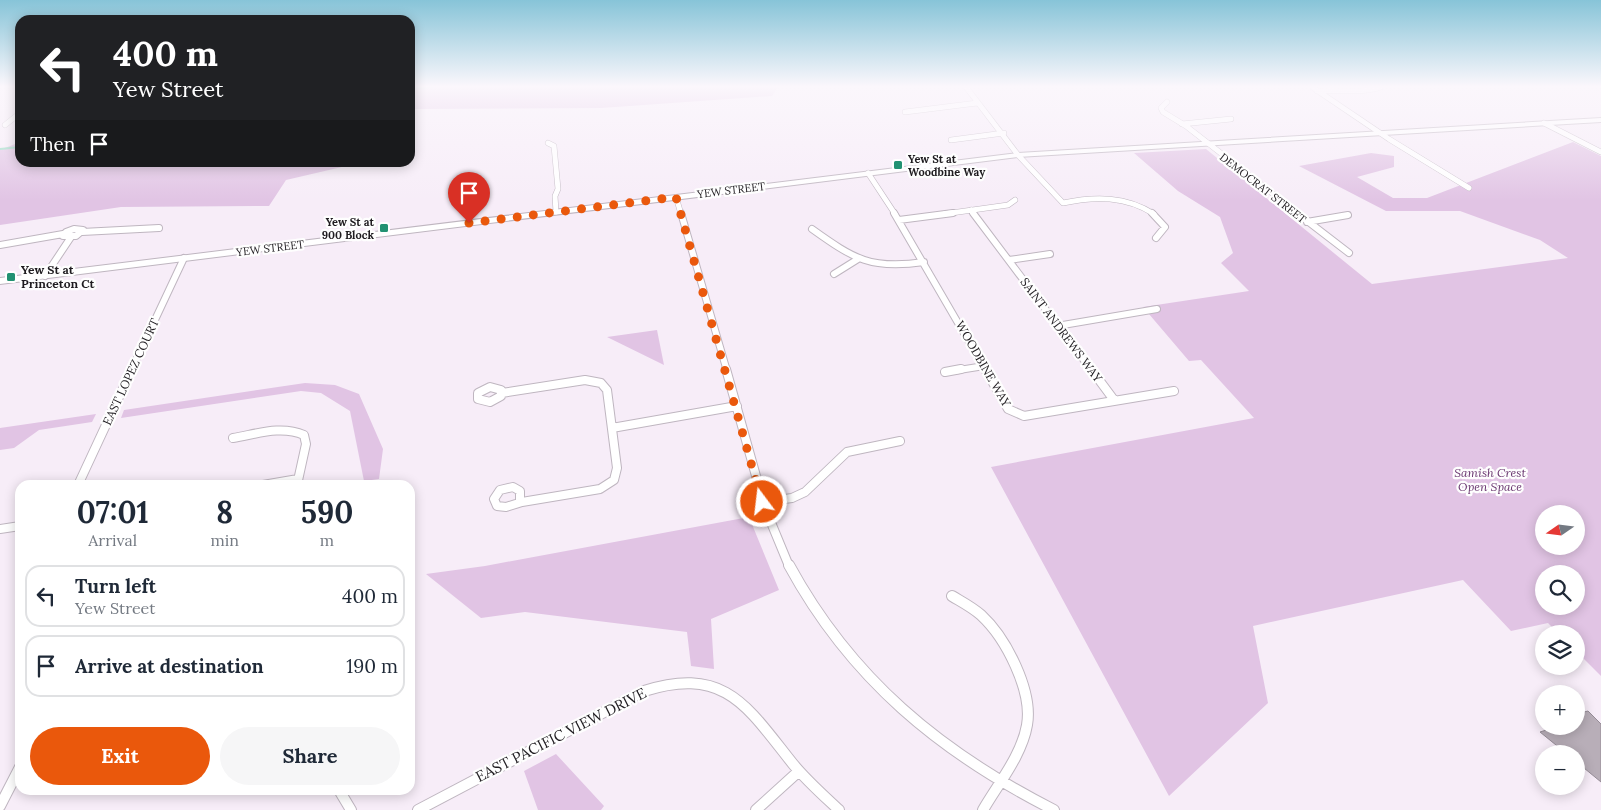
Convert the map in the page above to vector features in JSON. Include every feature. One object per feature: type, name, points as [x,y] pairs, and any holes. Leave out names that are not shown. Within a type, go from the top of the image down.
[{"type":"street","points":[[997,125],[1018,155],[1063,203],[1108,200],[1140,204],[1164,224],[1156,238]]},
{"type":"street","name":"DEMOCRAT STREET","points":[[1183,125],[1348,253]]},
{"type":"street","points":[[1369,125],[1394,144],[1469,188]]},
{"type":"street","name":"YEW STREET","points":[[0,282],[1018,155],[1530,125]]},
{"type":"street","points":[[1546,125],[1601,152]]},
{"type":"street","points":[[951,140],[1004,133]]},
{"type":"street","points":[[548,143],[554,146],[558,189],[555,196],[556,212]]},
{"type":"street","name":"WOODBINE WAY","points":[[868,173],[924,262],[1008,409],[1019,416],[1035,416],[1114,400],[1174,391]]},
{"type":"street","points":[[676,197],[737,406],[762,502],[788,565],[808,601],[834,639],[873,683],[904,712],[998,781],[1054,810]]},
{"type":"street","points":[[899,220],[1008,205],[1015,200]]},
{"type":"street","name":"SAINT ANDREWS WAY","points":[[972,210],[1114,400]]},
{"type":"street","points":[[1307,222],[1348,215]]},
{"type":"street","points":[[0,245],[64,234],[78,228],[82,232]]},
{"type":"street","points":[[64,234],[65,237],[71,237],[82,232],[159,228]]},
{"type":"street","points":[[812,229],[858,260],[873,265],[889,266],[924,262]]},
{"type":"street","points":[[45,276],[71,237]]},
{"type":"street","name":"SAINT ANDREWS WAY","points":[[1009,260],[1050,254]]},
{"type":"street","name":"EAST LOPEZ COURT","points":[[80,480],[184,258]]},
{"type":"street","points":[[834,274],[858,260]]},
{"type":"street","points":[[1057,326],[1157,309]]},
{"type":"street","points":[[945,372],[984,366]]},
{"type":"street","points":[[502,393],[585,380],[597,381],[605,385],[607,390],[617,474],[614,480],[600,489],[531,501],[520,500]]},
{"type":"street","points":[[612,428],[737,406]]},
{"type":"street","points":[[233,438],[284,430],[296,430],[304,435],[306,444],[297,480]]},
{"type":"street","points":[[762,502],[792,498],[805,492],[847,452],[900,441]]},
{"type":"street","points":[[0,529],[15,527]]},
{"type":"street","points":[[952,596],[975,610],[998,634],[1026,696],[1028,716],[1024,734],[983,810]]},
{"type":"street","name":"EAST PACIFIC VIEW DRIVE","points":[[418,810],[634,696],[655,687],[669,684],[703,684],[741,701],[799,771],[839,810]]},
{"type":"street","points":[[756,810],[799,771]]},
{"type":"street","points":[[0,806],[15,776]]},
{"type":"street","points":[[342,795],[351,810]]},
{"type":"green space","name":"Samish Crest Open Space","points":[[1573,142],[1601,156],[1601,676],[1585,660],[1585,625],[1550,625],[1548,623],[1511,631],[1463,580],[1253,626],[1268,703],[1169,796],[991,467],[1254,418],[1201,360],[1189,361],[1143,307],[1249,291],[1221,263],[1233,253],[1220,217],[1178,191],[1134,153],[1206,149],[1372,284],[1568,258],[1540,240],[1460,211],[1386,211],[1299,166],[1371,153],[1394,156],[1394,167],[1357,177],[1393,198],[1427,198]]},
{"type":"green space","points":[[15,144],[15,167],[342,167],[286,180],[269,206],[121,207],[0,225],[0,150]]},
{"type":"green space","points":[[657,330],[664,365],[607,337]]},
{"type":"green space","points":[[305,383],[335,385],[359,394],[383,449],[379,479],[364,480],[350,411],[321,393],[301,391],[121,418],[124,410]]},
{"type":"green space","points":[[96,414],[92,422],[39,430],[14,448],[0,450],[0,428]]},
{"type":"green space","points":[[749,517],[779,590],[711,619],[714,669],[691,666],[687,632],[525,612],[481,618],[426,574],[485,566]]},
{"type":"green space","points":[[556,754],[604,806],[601,810],[538,810],[524,771]]},
{"type":"building","points":[[1588,711],[1601,724],[1601,782],[1585,769],[1585,745],[1556,745],[1544,735],[1585,735],[1585,712]]},
{"type":"waterway","points":[[0,149],[15,148]]},
{"type":"place","name":"Yew St at Woodbine Way","points":[[898,165]]},
{"type":"place","name":"Yew St at 900 Block","points":[[384,228]]},
{"type":"place","name":"Yew St at Princeton Ct","points":[[11,277]]},
{"type":"route","points":[[469,223],[676,197],[737,406],[762,502]]}]
